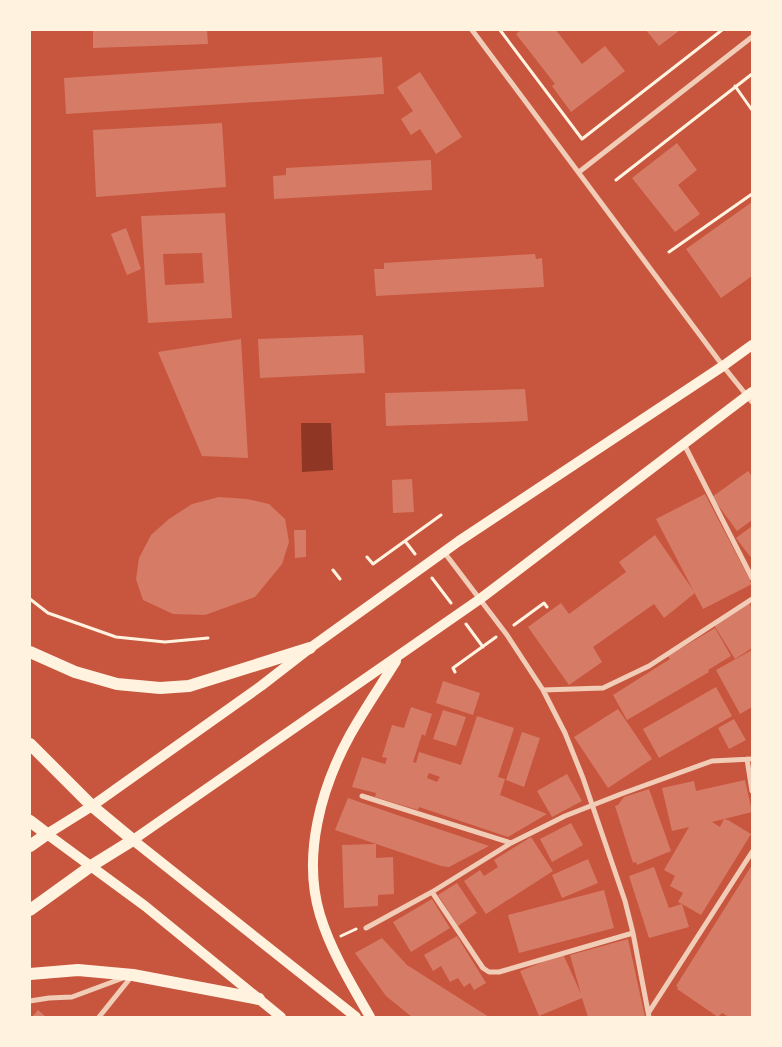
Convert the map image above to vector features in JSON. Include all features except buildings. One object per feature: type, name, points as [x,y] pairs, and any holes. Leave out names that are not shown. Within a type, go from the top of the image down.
[{"type":"main road","points":[[30,846],[92,806],[261,686],[310,648],[444,552],[752,345]]},
{"type":"main road","points":[[30,910],[91,866],[133,840],[480,599],[750,396]]},
{"type":"main road","points":[[30,652],[75,672],[117,684],[160,688],[189,686],[310,648]]},
{"type":"main road","points":[[370,1017],[329,941],[320,913],[313,876],[315,830],[327,785],[349,736],[400,656]]},
{"type":"main road","points":[[30,744],[92,806],[356,1017]]},
{"type":"main road","points":[[30,821],[145,906],[281,1017]]},
{"type":"main road","points":[[30,974],[78,970],[133,975],[259,1000]]},
{"type":"street","points":[[472,30],[723,366],[750,396]]},
{"type":"street","points":[[579,172],[752,36]]},
{"type":"street","points":[[684,444],[752,578]]},
{"type":"street","points":[[444,552],[480,599],[543,690],[565,733],[593,806],[625,901],[649,1014]]},
{"type":"street","points":[[543,690],[603,688],[649,666],[752,599]]},
{"type":"street","points":[[366,928],[432,892],[511,843],[565,816],[712,761],[749,759],[752,791]]},
{"type":"street","points":[[362,796],[511,843]]},
{"type":"street","points":[[649,1014],[752,852]]},
{"type":"street","points":[[432,892],[483,968],[489,972],[499,972],[633,933]]},
{"type":"street","points":[[30,1001],[72,997],[133,975]]},
{"type":"street","points":[[99,1017],[133,975]]},
{"type":"path","points":[[500,30],[582,139],[722,30]]},
{"type":"path","points":[[616,180],[752,74]]},
{"type":"path","points":[[736,86],[752,110]]},
{"type":"path","points":[[669,252],[752,194]]},
{"type":"path","points":[[367,557],[373,564],[441,515]]},
{"type":"path","points":[[405,541],[416,556]]},
{"type":"path","points":[[334,570],[340,579]]},
{"type":"path","points":[[428,571],[455,609]]},
{"type":"path","points":[[30,599],[48,613],[116,637],[165,642],[208,638]]},
{"type":"path","points":[[520,620],[544,603],[547,607]]},
{"type":"path","points":[[454,670],[483,647],[460,617]]},
{"type":"path","points":[[329,941],[362,926],[366,928]]},
{"type":"shaded area","points":[[301,423],[331,423],[333,470],[302,472]]}]
